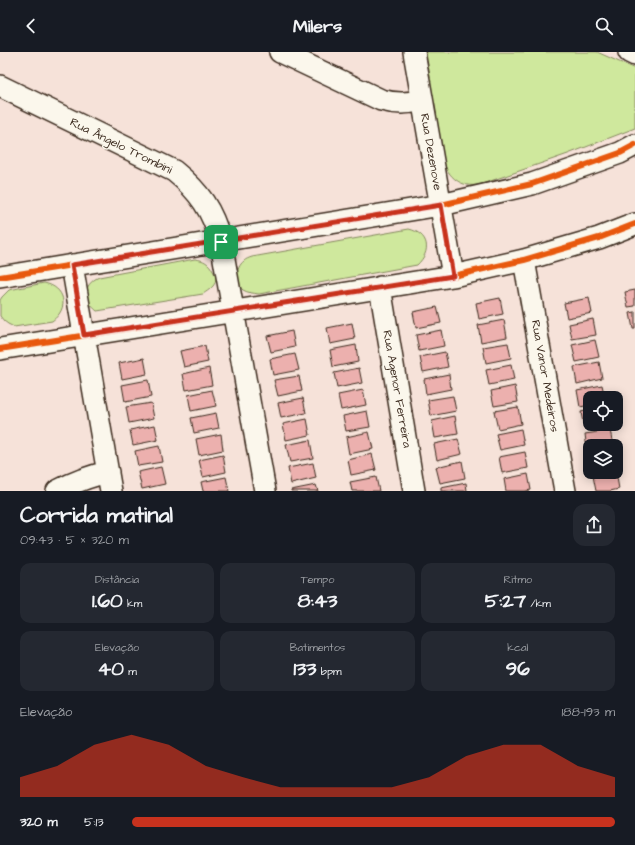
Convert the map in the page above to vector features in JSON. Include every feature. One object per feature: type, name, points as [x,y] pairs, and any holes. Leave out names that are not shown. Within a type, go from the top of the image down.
[{"type":"street","points":[[280,52],[381,100],[402,104],[422,100]]},
{"type":"street","name":"Rua Dezenove","points":[[414,52],[453,276]]},
{"type":"street","points":[[629,52],[635,55]]},
{"type":"street","name":"Rua Ângelo Trombini","points":[[0,86],[174,171],[187,182],[206,204],[216,225],[221,242],[265,491]]},
{"type":"street","points":[[0,277],[441,205],[532,184],[620,153],[635,146]]},
{"type":"street","points":[[0,349],[453,276],[524,260],[599,238],[635,224]]},
{"type":"street","name":"Rua Vanor Medeiros","points":[[524,260],[565,491]]},
{"type":"street","points":[[57,491],[89,476],[109,481],[72,265]]},
{"type":"street","name":"Rua Agenor Ferreira","points":[[380,287],[414,491]]},
{"type":"green space","points":[[425,52],[597,52],[635,69],[635,128],[568,154],[482,184],[464,184],[459,182],[450,174],[444,163]]},
{"type":"green space","points":[[409,229],[416,231],[421,235],[426,244],[425,254],[417,265],[259,294],[243,290],[237,280],[238,271],[241,264],[245,260],[252,257]]},
{"type":"green space","points":[[195,259],[204,261],[208,264],[216,277],[214,285],[203,294],[97,311],[92,307],[87,298],[87,288],[93,280],[99,277]]},
{"type":"green space","points":[[44,283],[51,285],[61,293],[63,304],[58,316],[52,321],[14,327],[4,321],[0,316],[0,300],[9,290]]},
{"type":"building","points":[[635,290],[635,306],[628,307],[625,292]]},
{"type":"building","points":[[500,298],[503,314],[479,319],[476,303]]},
{"type":"building","points":[[589,298],[592,313],[567,318],[564,303]]},
{"type":"building","points":[[437,307],[441,323],[416,328],[413,312]]},
{"type":"building","points":[[635,312],[635,329],[633,329],[630,313]]},
{"type":"building","points":[[593,319],[596,335],[572,339],[569,324]]},
{"type":"building","points":[[504,320],[507,337],[481,342],[478,325]]},
{"type":"building","points":[[352,323],[355,339],[330,344],[327,328]]},
{"type":"building","points":[[441,330],[444,346],[419,351],[416,335]]},
{"type":"building","points":[[292,331],[295,347],[271,352],[267,336]]},
{"type":"building","points":[[595,340],[599,357],[576,362],[572,345]]},
{"type":"building","points":[[508,343],[511,358],[486,363],[483,347]]},
{"type":"building","points":[[356,345],[358,362],[333,367],[330,350]]},
{"type":"building","points":[[205,346],[208,362],[184,367],[180,351]]},
{"type":"building","points":[[445,352],[448,367],[423,372],[420,357]]},
{"type":"building","points":[[295,354],[299,370],[273,375],[270,359]]},
{"type":"building","points":[[144,358],[147,374],[122,379],[119,363]]},
{"type":"building","points":[[599,362],[602,378],[577,384],[574,367]]},
{"type":"building","points":[[511,365],[514,380],[489,385],[486,370]]},
{"type":"building","points":[[209,368],[212,385],[186,390],[183,374]]},
{"type":"building","points":[[359,368],[362,383],[337,388],[334,373]]},
{"type":"building","points":[[449,374],[451,389],[426,394],[424,379]]},
{"type":"building","points":[[299,376],[302,391],[278,396],[274,380]]},
{"type":"building","points":[[148,380],[151,397],[125,402],[122,385]]},
{"type":"building","points":[[602,385],[603,391],[583,391],[583,406],[580,407],[577,390]]},
{"type":"building","points":[[515,386],[518,402],[494,406],[491,391]]},
{"type":"building","points":[[212,390],[216,406],[191,411],[188,395]]},
{"type":"building","points":[[363,390],[366,405],[341,410],[338,395]]},
{"type":"building","points":[[453,396],[456,411],[431,416],[428,400]]},
{"type":"building","points":[[303,398],[306,413],[281,418],[278,403]]},
{"type":"building","points":[[151,403],[154,418],[129,423],[126,407]]},
{"type":"building","points":[[518,407],[521,424],[498,429],[494,411]]},
{"type":"building","points":[[367,411],[370,427],[346,431],[343,416]]},
{"type":"building","points":[[581,412],[583,412],[583,423]]},
{"type":"building","points":[[216,413],[219,428],[194,433],[191,418]]},
{"type":"building","points":[[455,416],[458,434],[435,438],[432,421]]},
{"type":"building","points":[[307,419],[310,435],[286,440],[283,424]]},
{"type":"building","points":[[155,425],[158,440],[133,445],[130,430]]},
{"type":"building","points":[[521,429],[524,445],[500,450],[496,434]]},
{"type":"building","points":[[610,431],[612,439],[586,439],[585,434]]},
{"type":"building","points":[[369,432],[373,449],[349,454],[346,437]]},
{"type":"building","points":[[221,434],[223,450],[199,455],[196,439]]},
{"type":"building","points":[[458,439],[462,454],[437,460],[434,444]]},
{"type":"building","points":[[310,440],[313,458],[290,462],[286,445]]},
{"type":"building","points":[[159,446],[162,462],[138,466],[135,451]]},
{"type":"building","points":[[525,452],[528,468],[502,473],[499,457]]},
{"type":"building","points":[[372,454],[376,470],[351,475],[348,460]]},
{"type":"building","points":[[223,455],[226,472],[203,477],[199,460]]},
{"type":"building","points":[[462,461],[465,478],[440,483],[436,467]]},
{"type":"building","points":[[313,463],[316,478],[291,484],[288,468]]},
{"type":"building","points":[[161,467],[165,484],[142,489],[138,472]]},
{"type":"building","points":[[528,474],[531,490],[506,491],[504,479]]},
{"type":"building","points":[[226,477],[229,491],[203,491],[201,482]]},
{"type":"building","points":[[376,477],[379,491],[352,491],[350,482]]},
{"type":"building","points":[[594,479],[617,479],[619,489],[610,491],[596,491]]},
{"type":"building","points":[[466,483],[467,491],[441,491],[441,488]]},
{"type":"building","points":[[316,485],[318,491],[291,491],[291,490]]},
{"type":"cycle path","points":[[0,277],[441,205],[532,184],[620,153],[635,145]]},
{"type":"cycle path","points":[[0,349],[453,276],[524,260],[599,238],[635,224]]},
{"type":"route","points":[[441,205],[453,276],[84,335],[72,265],[221,242],[441,205]]}]
